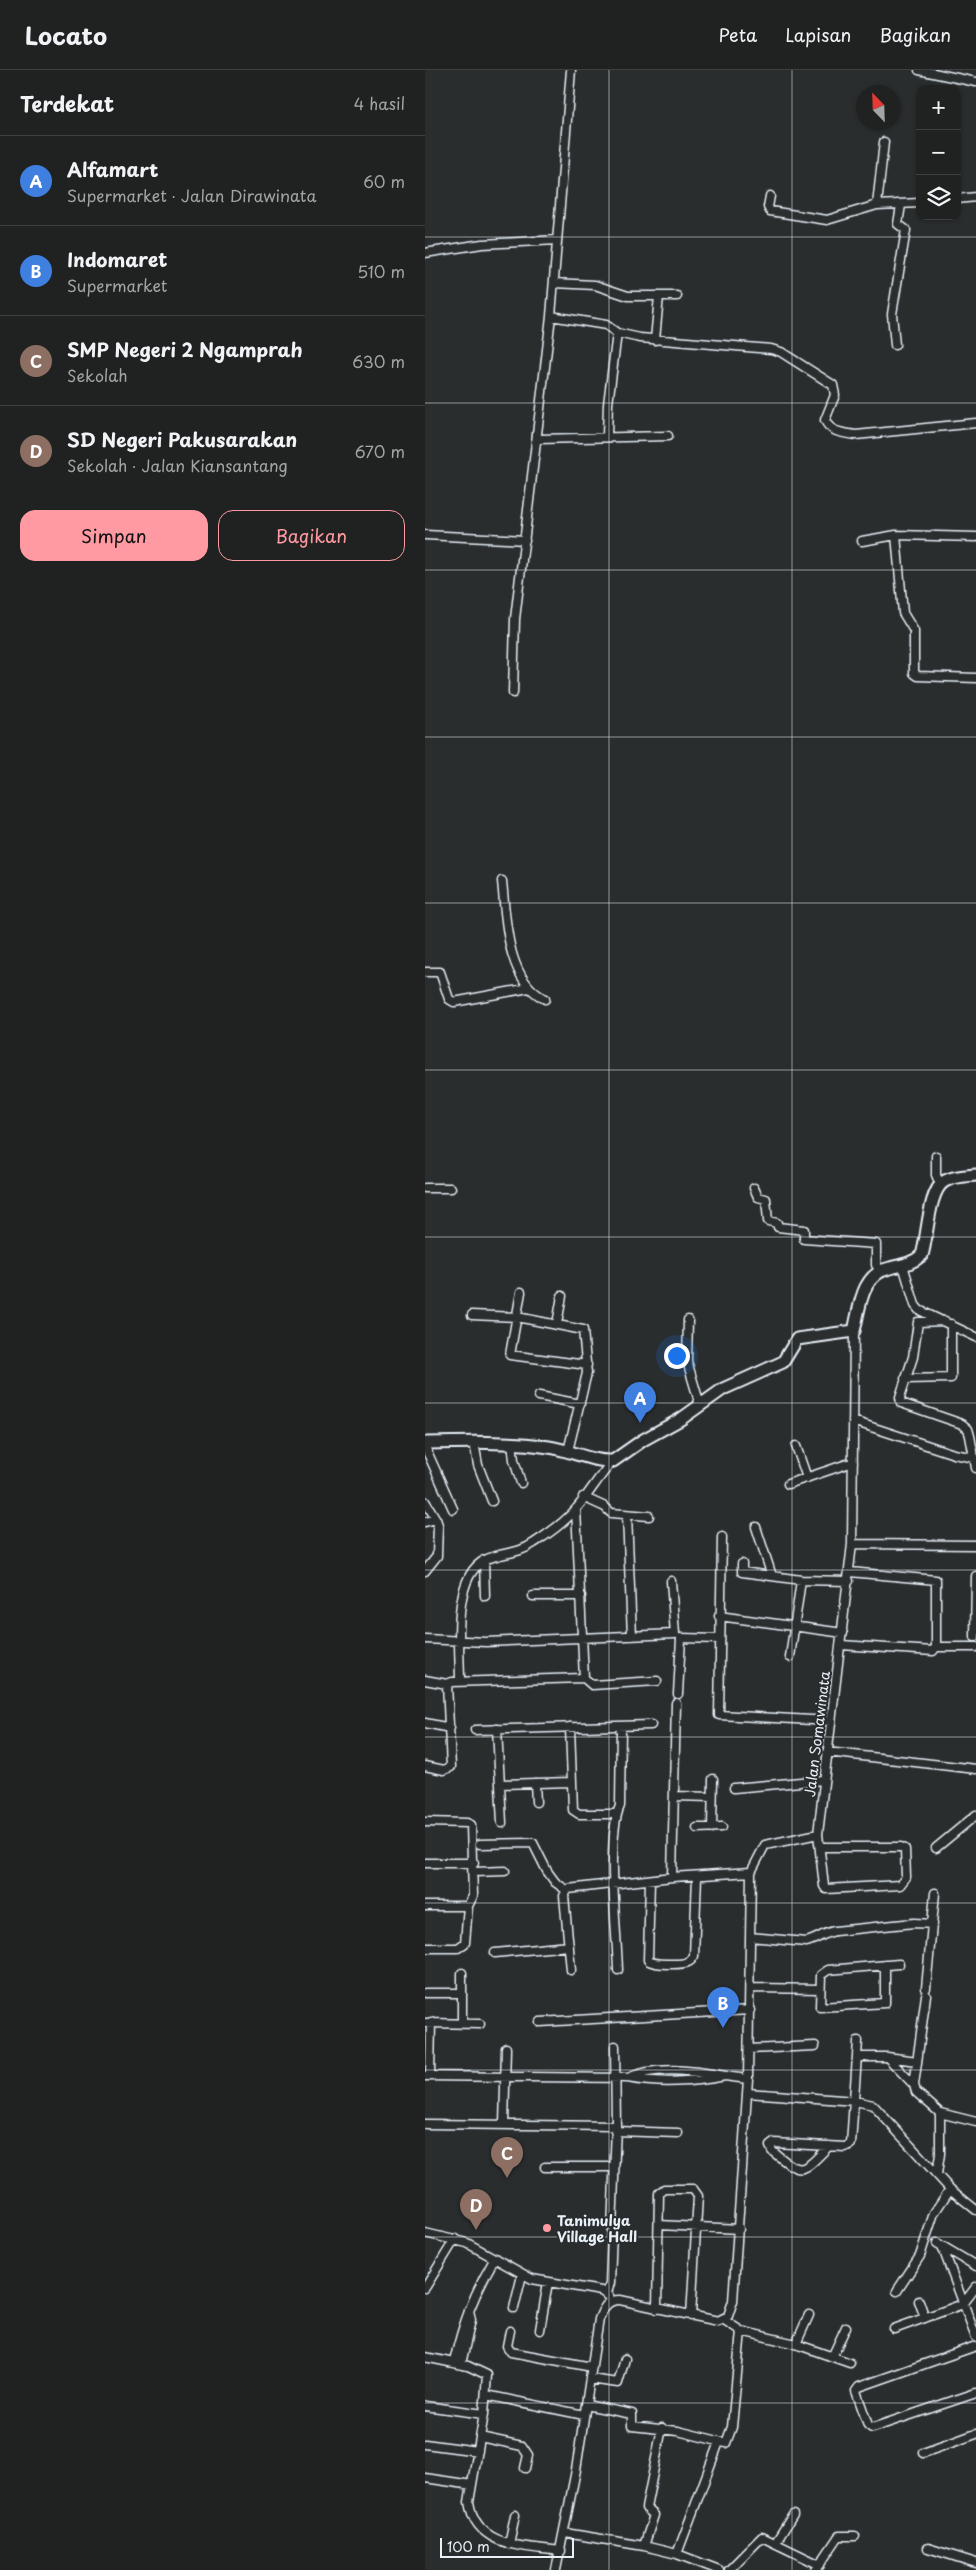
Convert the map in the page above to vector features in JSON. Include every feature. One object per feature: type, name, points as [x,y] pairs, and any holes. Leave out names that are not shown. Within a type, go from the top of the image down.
[{"type":"street","points":[[513,693],[515,619],[538,439],[551,316],[571,70]]},
{"type":"street","points":[[919,70],[976,82]]},
{"type":"street","points":[[877,205],[884,142]]},
{"type":"street","points":[[770,196],[767,207],[770,211],[827,220],[877,205],[916,203]]},
{"type":"street","points":[[961,199],[976,197]]},
{"type":"street","points":[[895,345],[893,314],[906,230],[898,224],[901,205]]},
{"type":"street","points":[[425,253],[482,244],[557,240]]},
{"type":"street","points":[[554,283],[595,285],[628,296],[677,296]]},
{"type":"street","points":[[655,340],[659,296]]},
{"type":"street","points":[[551,316],[606,325],[617,333],[655,340],[771,349],[781,352],[804,369],[833,385],[836,390],[825,420],[827,426],[840,433],[856,435],[976,423]]},
{"type":"street","points":[[607,436],[608,404],[617,333]]},
{"type":"street","points":[[538,439],[668,436]]},
{"type":"street","points":[[896,534],[903,613],[914,631],[914,673],[918,676],[976,678]]},
{"type":"street","points":[[862,541],[896,534],[976,537]]},
{"type":"street","points":[[425,535],[525,540]]},
{"type":"street","points":[[502,882],[513,955],[529,988],[545,999]]},
{"type":"street","points":[[425,972],[440,972],[449,999],[454,1002],[529,988]]},
{"type":"street","points":[[936,1156],[936,1175],[940,1184]]},
{"type":"street","points":[[460,1682],[461,1598],[466,1580],[484,1560],[521,1551],[534,1543],[576,1509],[583,1497],[613,1461],[643,1440],[681,1419],[740,1380],[783,1362],[797,1339],[854,1331],[866,1284],[874,1274],[880,1270],[911,1263],[922,1255],[932,1201],[940,1184],[948,1179],[976,1175]]},
{"type":"street","points":[[425,1188],[451,1188]]},
{"type":"street","points":[[754,1188],[758,1197],[766,1199],[768,1221],[777,1223],[778,1227],[803,1230],[804,1239],[818,1242],[876,1244],[876,1265],[880,1270]]},
{"type":"street","points":[[903,1265],[915,1305],[919,1310],[976,1336]]},
{"type":"street","points":[[521,1292],[511,1355],[587,1365]]},
{"type":"street","points":[[557,1324],[562,1296]]},
{"type":"street","points":[[472,1315],[517,1317],[583,1330],[587,1373],[568,1451]]},
{"type":"street","points":[[688,1320],[688,1370],[700,1405]]},
{"type":"street","points":[[948,1322],[918,1322],[913,1357],[900,1392],[901,1403],[962,1424],[970,1436],[976,1468]]},
{"type":"street","points":[[905,1379],[947,1380],[951,1378],[948,1322]]},
{"type":"street","name":"Jalan Somawinata","points":[[820,1847],[901,1846],[905,1849],[906,1877],[900,1885],[827,1889],[824,1886],[820,1847],[819,1834],[823,1780],[843,1633],[852,1544],[854,1331]]},
{"type":"street","points":[[539,1396],[580,1404]]},
{"type":"street","points":[[853,1422],[954,1454],[975,1458]]},
{"type":"street","points":[[474,1442],[479,1465],[492,1501]]},
{"type":"street","points":[[425,1443],[513,1442],[568,1451],[595,1460],[613,1461]]},
{"type":"street","points":[[513,1442],[514,1460],[521,1483]]},
{"type":"street","points":[[796,1446],[807,1478]]},
{"type":"street","points":[[425,1447],[453,1509]]},
{"type":"street","points":[[788,1484],[853,1462]]},
{"type":"street","points":[[583,1497],[602,1505],[611,1513],[649,1516]]},
{"type":"street","points":[[425,1501],[438,1525],[437,1556],[425,1571]]},
{"type":"street","points":[[576,1509],[584,1678]]},
{"type":"street","points":[[627,1515],[632,1636]]},
{"type":"street","points":[[425,1522],[436,1519]]},
{"type":"street","points":[[756,1527],[772,1576]]},
{"type":"street","points":[[722,1537],[719,1616],[719,1715],[831,1721]]},
{"type":"street","points":[[852,1544],[976,1545]]},
{"type":"street","points":[[484,1560],[485,1596]]},
{"type":"street","points":[[742,1564],[741,1572],[801,1580],[849,1582]]},
{"type":"street","points":[[841,1645],[933,1651],[936,1647],[936,1580],[850,1572]]},
{"type":"street","points":[[976,1576],[976,1642]]},
{"type":"street","points":[[790,1657],[801,1580]]},
{"type":"street","points":[[425,1639],[460,1641],[582,1639],[675,1634],[671,1581]]},
{"type":"street","points":[[533,1596],[581,1596]]},
{"type":"street","points":[[719,1616],[843,1633]]},
{"type":"street","points":[[679,1694],[681,1638],[719,1639]]},
{"type":"street","points":[[936,1647],[976,1648]]},
{"type":"street","points":[[425,1680],[447,1684],[584,1678],[592,1685],[657,1681]]},
{"type":"street","points":[[425,1766],[444,1770],[451,1767],[447,1684]]},
{"type":"street","points":[[672,1878],[677,1703]]},
{"type":"street","points":[[425,1723],[450,1728]]},
{"type":"street","points":[[475,1730],[651,1725]]},
{"type":"street","points":[[618,1970],[614,1885],[616,1814],[620,1806],[621,1726]]},
{"type":"street","points":[[570,1728],[573,1810],[575,1813],[616,1814]]},
{"type":"street","points":[[497,1729],[502,1823]]},
{"type":"street","points":[[827,1752],[976,1769]]},
{"type":"street","points":[[712,1828],[713,1779]]},
{"type":"street","points":[[734,1788],[823,1780]]},
{"type":"street","points":[[500,1784],[571,1782]]},
{"type":"street","points":[[535,1783],[536,1802]]},
{"type":"street","points":[[674,1796],[712,1797]]},
{"type":"street","points":[[935,1848],[976,1815]]},
{"type":"street","points":[[425,1822],[471,1825],[474,1868],[473,1896],[468,1906],[465,1943],[458,1948],[425,1948]]},
{"type":"street","points":[[697,1828],[722,1827]]},
{"type":"street","points":[[556,2570],[565,2533],[599,2319],[606,2305],[611,2301],[718,2321],[724,2320],[728,2316],[733,2301],[748,2093],[751,1872],[765,1846],[819,1834]]},
{"type":"street","points":[[480,1844],[533,1843],[547,1872],[555,1882],[566,1890],[650,1880],[751,1872]]},
{"type":"street","points":[[425,1863],[505,1871]]},
{"type":"street","points":[[650,1880],[647,1956],[649,1962],[688,1962],[694,1956],[697,1876]]},
{"type":"street","points":[[566,1890],[564,1896],[571,1970]]},
{"type":"street","points":[[935,1893],[926,1991],[914,2085],[916,2092],[940,2113],[976,2122]]},
{"type":"street","points":[[425,1906],[468,1906]]},
{"type":"street","points":[[750,1937],[806,1942],[812,1941],[824,1933],[835,1931],[914,1923],[933,1924]]},
{"type":"street","points":[[495,1953],[569,1946]]},
{"type":"street","points":[[885,1965],[886,2001],[883,2004],[821,2008],[821,1974],[825,1971],[885,1965],[899,1964]]},
{"type":"street","points":[[462,1973],[462,2023]]},
{"type":"street","points":[[750,1988],[820,1989]]},
{"type":"street","points":[[425,1993],[462,1993]]},
{"type":"street","points":[[540,2022],[749,2010]]},
{"type":"street","points":[[480,2024],[428,2023],[428,2076],[628,2078],[641,2080],[706,2080],[725,2076],[748,2079]]},
{"type":"street","points":[[829,2146],[811,2165],[798,2170],[771,2151],[770,2146],[774,2143],[829,2146],[851,2144],[858,2041]]},
{"type":"street","points":[[611,2301],[607,2293],[610,2283],[614,2168],[615,2046]]},
{"type":"street","points":[[749,2049],[815,2046]]},
{"type":"street","points":[[504,2125],[506,2048]]},
{"type":"street","points":[[858,2057],[887,2057],[917,2062]]},
{"type":"street","points":[[887,2057],[914,2085]]},
{"type":"street","points":[[748,2093],[855,2101],[873,2105],[950,2189],[976,2210]]},
{"type":"street","points":[[937,2174],[940,2154],[940,2113]]},
{"type":"street","points":[[425,2124],[615,2128],[678,2133]]},
{"type":"street","points":[[545,2167],[614,2168]]},
{"type":"street","points":[[657,2309],[661,2190],[693,2189],[698,2196],[691,2316]]},
{"type":"street","points":[[897,2291],[920,2256],[934,2213],[950,2189]]},
{"type":"street","points":[[659,2225],[739,2229]]},
{"type":"street","points":[[425,2233],[455,2239],[495,2258],[522,2275],[607,2293]]},
{"type":"street","points":[[425,2288],[455,2239]]},
{"type":"street","points":[[976,2266],[939,2245],[976,2337]]},
{"type":"street","points":[[458,2363],[471,2320],[469,2310],[475,2294],[495,2258]]},
{"type":"street","points":[[514,2308],[522,2275]]},
{"type":"street","points":[[540,2330],[548,2282]]},
{"type":"street","points":[[893,2329],[963,2304],[976,2287]]},
{"type":"street","points":[[919,2301],[925,2318]]},
{"type":"street","points":[[796,2344],[809,2315]]},
{"type":"street","points":[[724,2320],[741,2331],[796,2344],[850,2363]]},
{"type":"street","points":[[833,2356],[846,2327]]},
{"type":"street","points":[[510,2331],[507,2346],[511,2352],[592,2367]]},
{"type":"street","points":[[586,2406],[632,2414],[631,2426],[661,2428],[726,2442],[732,2427],[741,2331]]},
{"type":"street","points":[[976,2346],[859,2387],[856,2393],[868,2425],[872,2428],[976,2393]]},
{"type":"street","points":[[425,2357],[458,2363],[482,2371],[487,2375],[484,2414],[469,2502],[475,2522],[490,2538],[509,2544],[561,2551]]},
{"type":"street","points":[[590,2379],[618,2383],[625,2359]]},
{"type":"street","points":[[486,2395],[584,2415]]},
{"type":"street","points":[[425,2406],[484,2414]]},
{"type":"street","points":[[644,2546],[654,2515],[646,2508],[661,2428]]},
{"type":"street","points":[[923,2453],[976,2434]]},
{"type":"street","points":[[480,2437],[522,2446],[527,2455],[525,2468]]},
{"type":"street","points":[[677,2554],[719,2442]]},
{"type":"street","points":[[425,2444],[478,2451]]},
{"type":"street","points":[[425,2478],[472,2485]]},
{"type":"street","points":[[509,2544],[515,2515]]},
{"type":"street","points":[[776,2542],[793,2515]]},
{"type":"street","points":[[565,2533],[644,2546],[677,2554],[719,2570]]},
{"type":"street","points":[[729,2570],[758,2538],[766,2538],[776,2542],[818,2568],[839,2536],[855,2536]]},
{"type":"street","points":[[928,2548],[976,2563]]},
{"type":"place","name":"Alfamart","points":[[640,1423]]},
{"type":"place","name":"Indomaret","points":[[723,2028]]},
{"type":"place","name":"SMP Negeri 2 Ngamprah","points":[[507,2178]]},
{"type":"place","name":"Tanimulya Village Hall","points":[[547,2228]]},
{"type":"place","name":"SD Negeri Pakusarakan","points":[[476,2230]]}]
